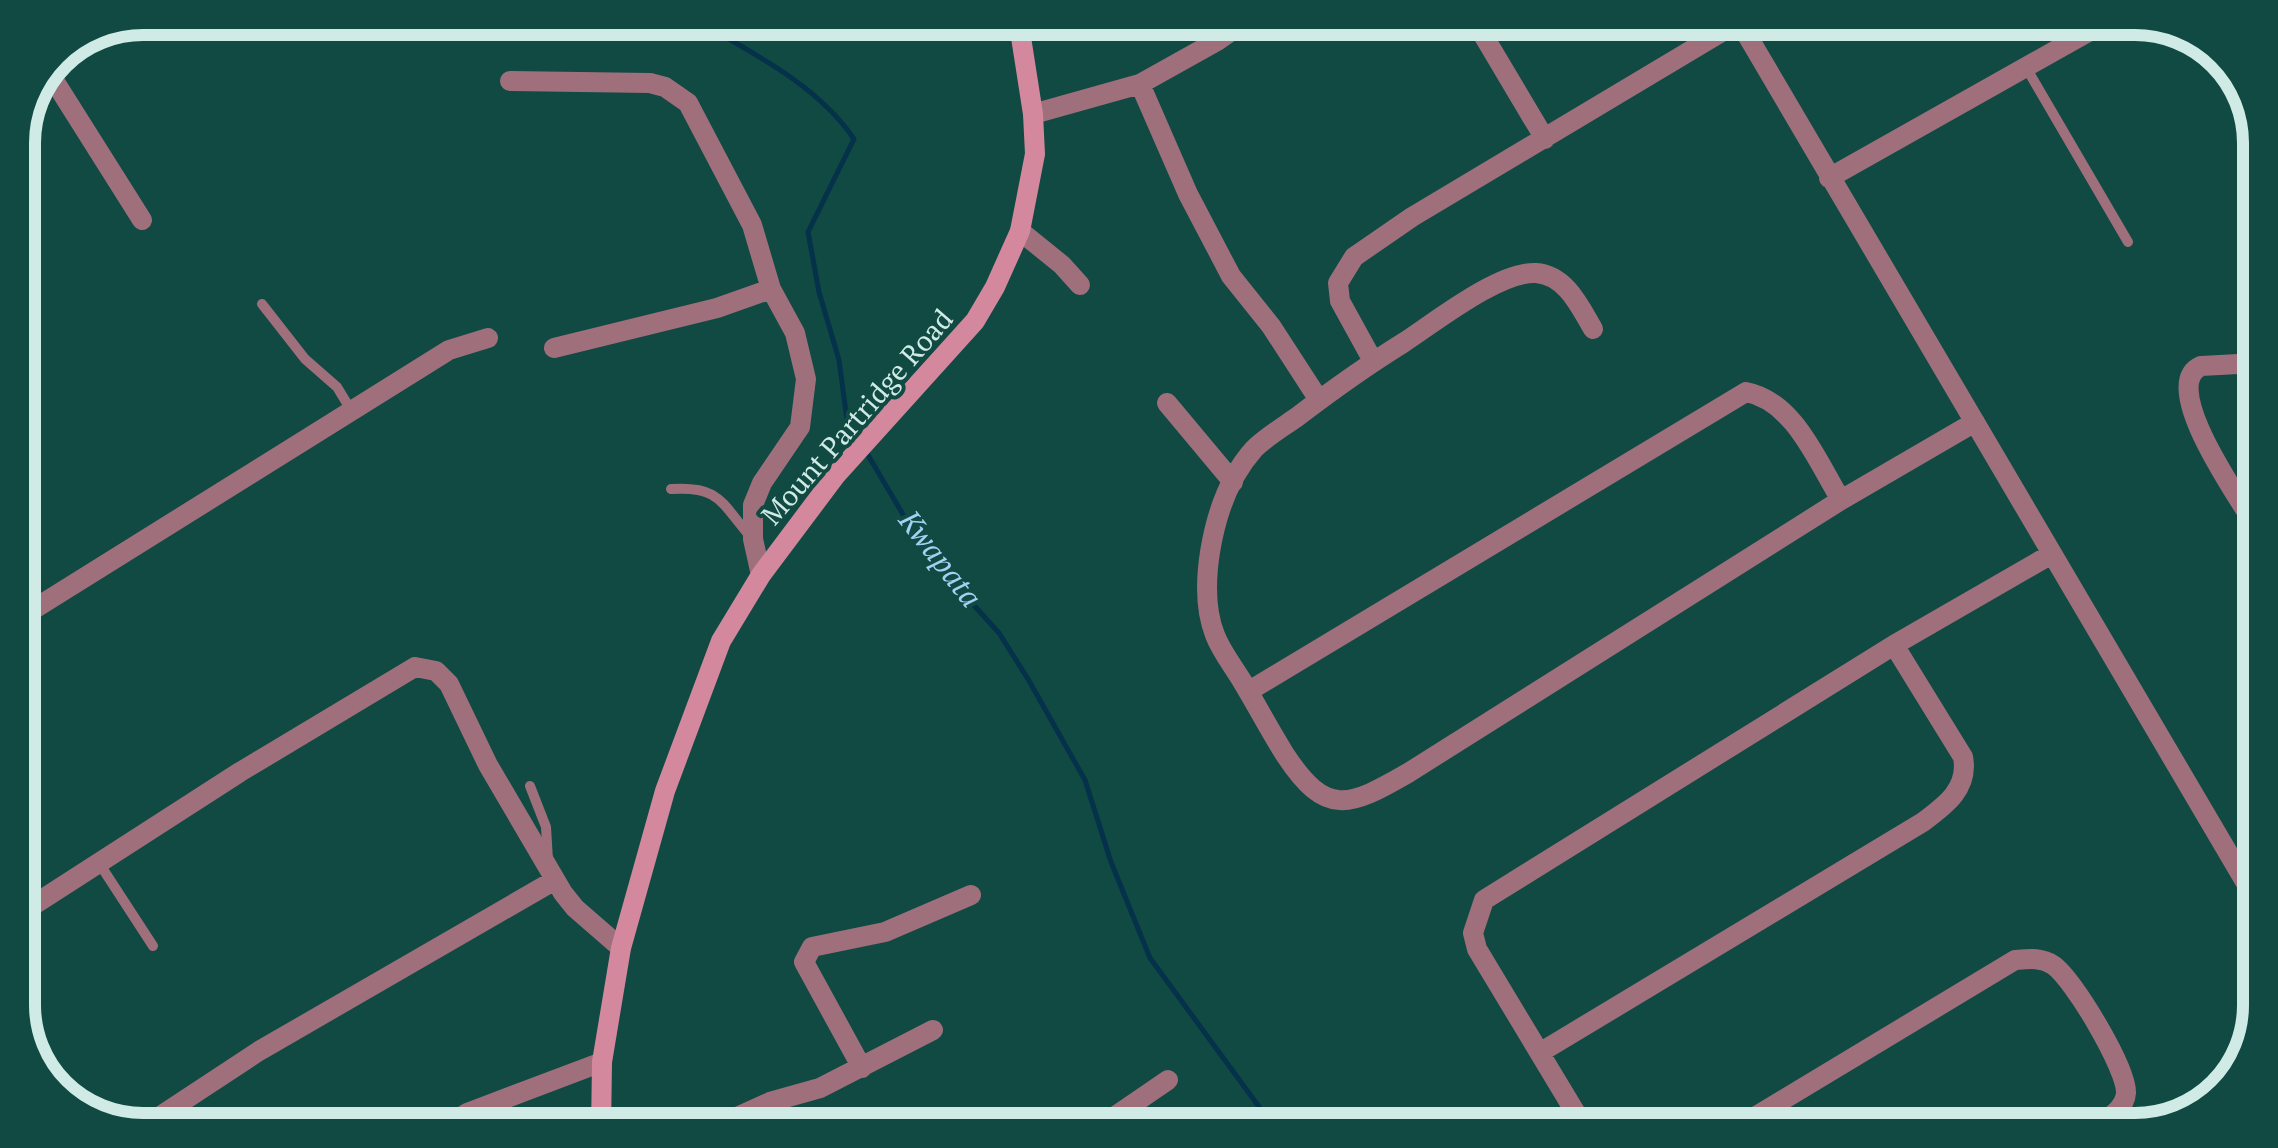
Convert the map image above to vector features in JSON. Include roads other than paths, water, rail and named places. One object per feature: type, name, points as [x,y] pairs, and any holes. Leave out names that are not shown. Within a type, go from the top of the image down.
[{"type":"street","name":"Mount Partridge Road","points":[[601,1113],[602,1062],[621,948],[644,860],[694,706],[720,641],[760,574],[836,475],[975,322],[1020,231],[1035,154],[1021,35]]},
{"type":"street","points":[[1033,114],[1140,84],[1226,35]]},
{"type":"street","points":[[1483,35],[1545,140]]},
{"type":"street","points":[[1373,361],[1340,301],[1338,283],[1354,257],[1412,217],[1714,35]]},
{"type":"street","points":[[1747,35],[2243,878]]},
{"type":"street","points":[[1829,178],[2084,35]]},
{"type":"street","points":[[54,81],[142,220]]},
{"type":"street","points":[[510,82],[650,84],[678,94],[688,103],[752,225],[771,289],[795,334],[806,378],[800,427],[756,496],[751,517],[760,574]]},
{"type":"street","points":[[1140,84],[1188,194],[1231,276],[1271,326],[1319,400]]},
{"type":"street","points":[[1020,231],[1062,264],[1080,286]]},
{"type":"street","points":[[1593,329],[1570,291],[1554,279],[1538,273],[1521,275],[1495,286],[1373,361],[1319,400],[1256,448],[1232,482],[1214,529],[1208,568],[1209,608],[1215,636],[1285,755],[1307,783],[1326,798],[1342,802],[1366,797],[1841,500],[1975,422]]},
{"type":"street","points":[[554,348],[717,308],[771,289]]},
{"type":"street","points":[[35,608],[450,350],[488,338]]},
{"type":"street","points":[[2243,364],[2201,366],[2188,378],[2193,414],[2243,505]]},
{"type":"street","points":[[1248,691],[1746,392],[1776,403],[1841,500]]},
{"type":"street","points":[[1166,403],[1232,482]]},
{"type":"street","points":[[1576,1113],[1477,949],[1474,933],[1484,900],[1894,645],[2050,555]]},
{"type":"street","points":[[1541,1052],[1924,822],[1946,805],[1962,785],[1964,758],[1894,645]]},
{"type":"street","points":[[35,904],[415,667],[436,671],[449,684],[488,765],[552,873],[575,908],[621,948]]},
{"type":"street","points":[[165,1113],[552,873]]},
{"type":"street","points":[[862,1068],[804,962],[806,955],[812,947],[884,932],[970,895]]},
{"type":"street","points":[[1761,1113],[2015,960],[2038,959],[2064,975],[2121,1072],[2126,1092],[2122,1105],[2111,1113]]},
{"type":"street","points":[[746,1113],[820,1088],[933,1030]]},
{"type":"street","points":[[467,1113],[602,1062]]},
{"type":"street","points":[[1120,1113],[1168,1080]]},
{"type":"lane","points":[[2027,69],[2128,242]]},
{"type":"lane","points":[[262,304],[305,359],[336,386],[352,410]]},
{"type":"lane","points":[[670,489],[709,490],[753,540]]},
{"type":"lane","points":[[530,786],[546,827],[552,873]]},
{"type":"lane","points":[[99,862],[154,946]]},
{"type":"waterway","name":"Kwapata","points":[[722,35],[802,85],[839,119],[854,139],[808,232],[819,292],[839,360],[847,420],[859,440]]},
{"type":"waterway","name":"Kwapata","points":[[865,450],[924,550],[999,633],[1028,679],[1085,780],[1111,862],[1150,958],[1264,1113]]}]
